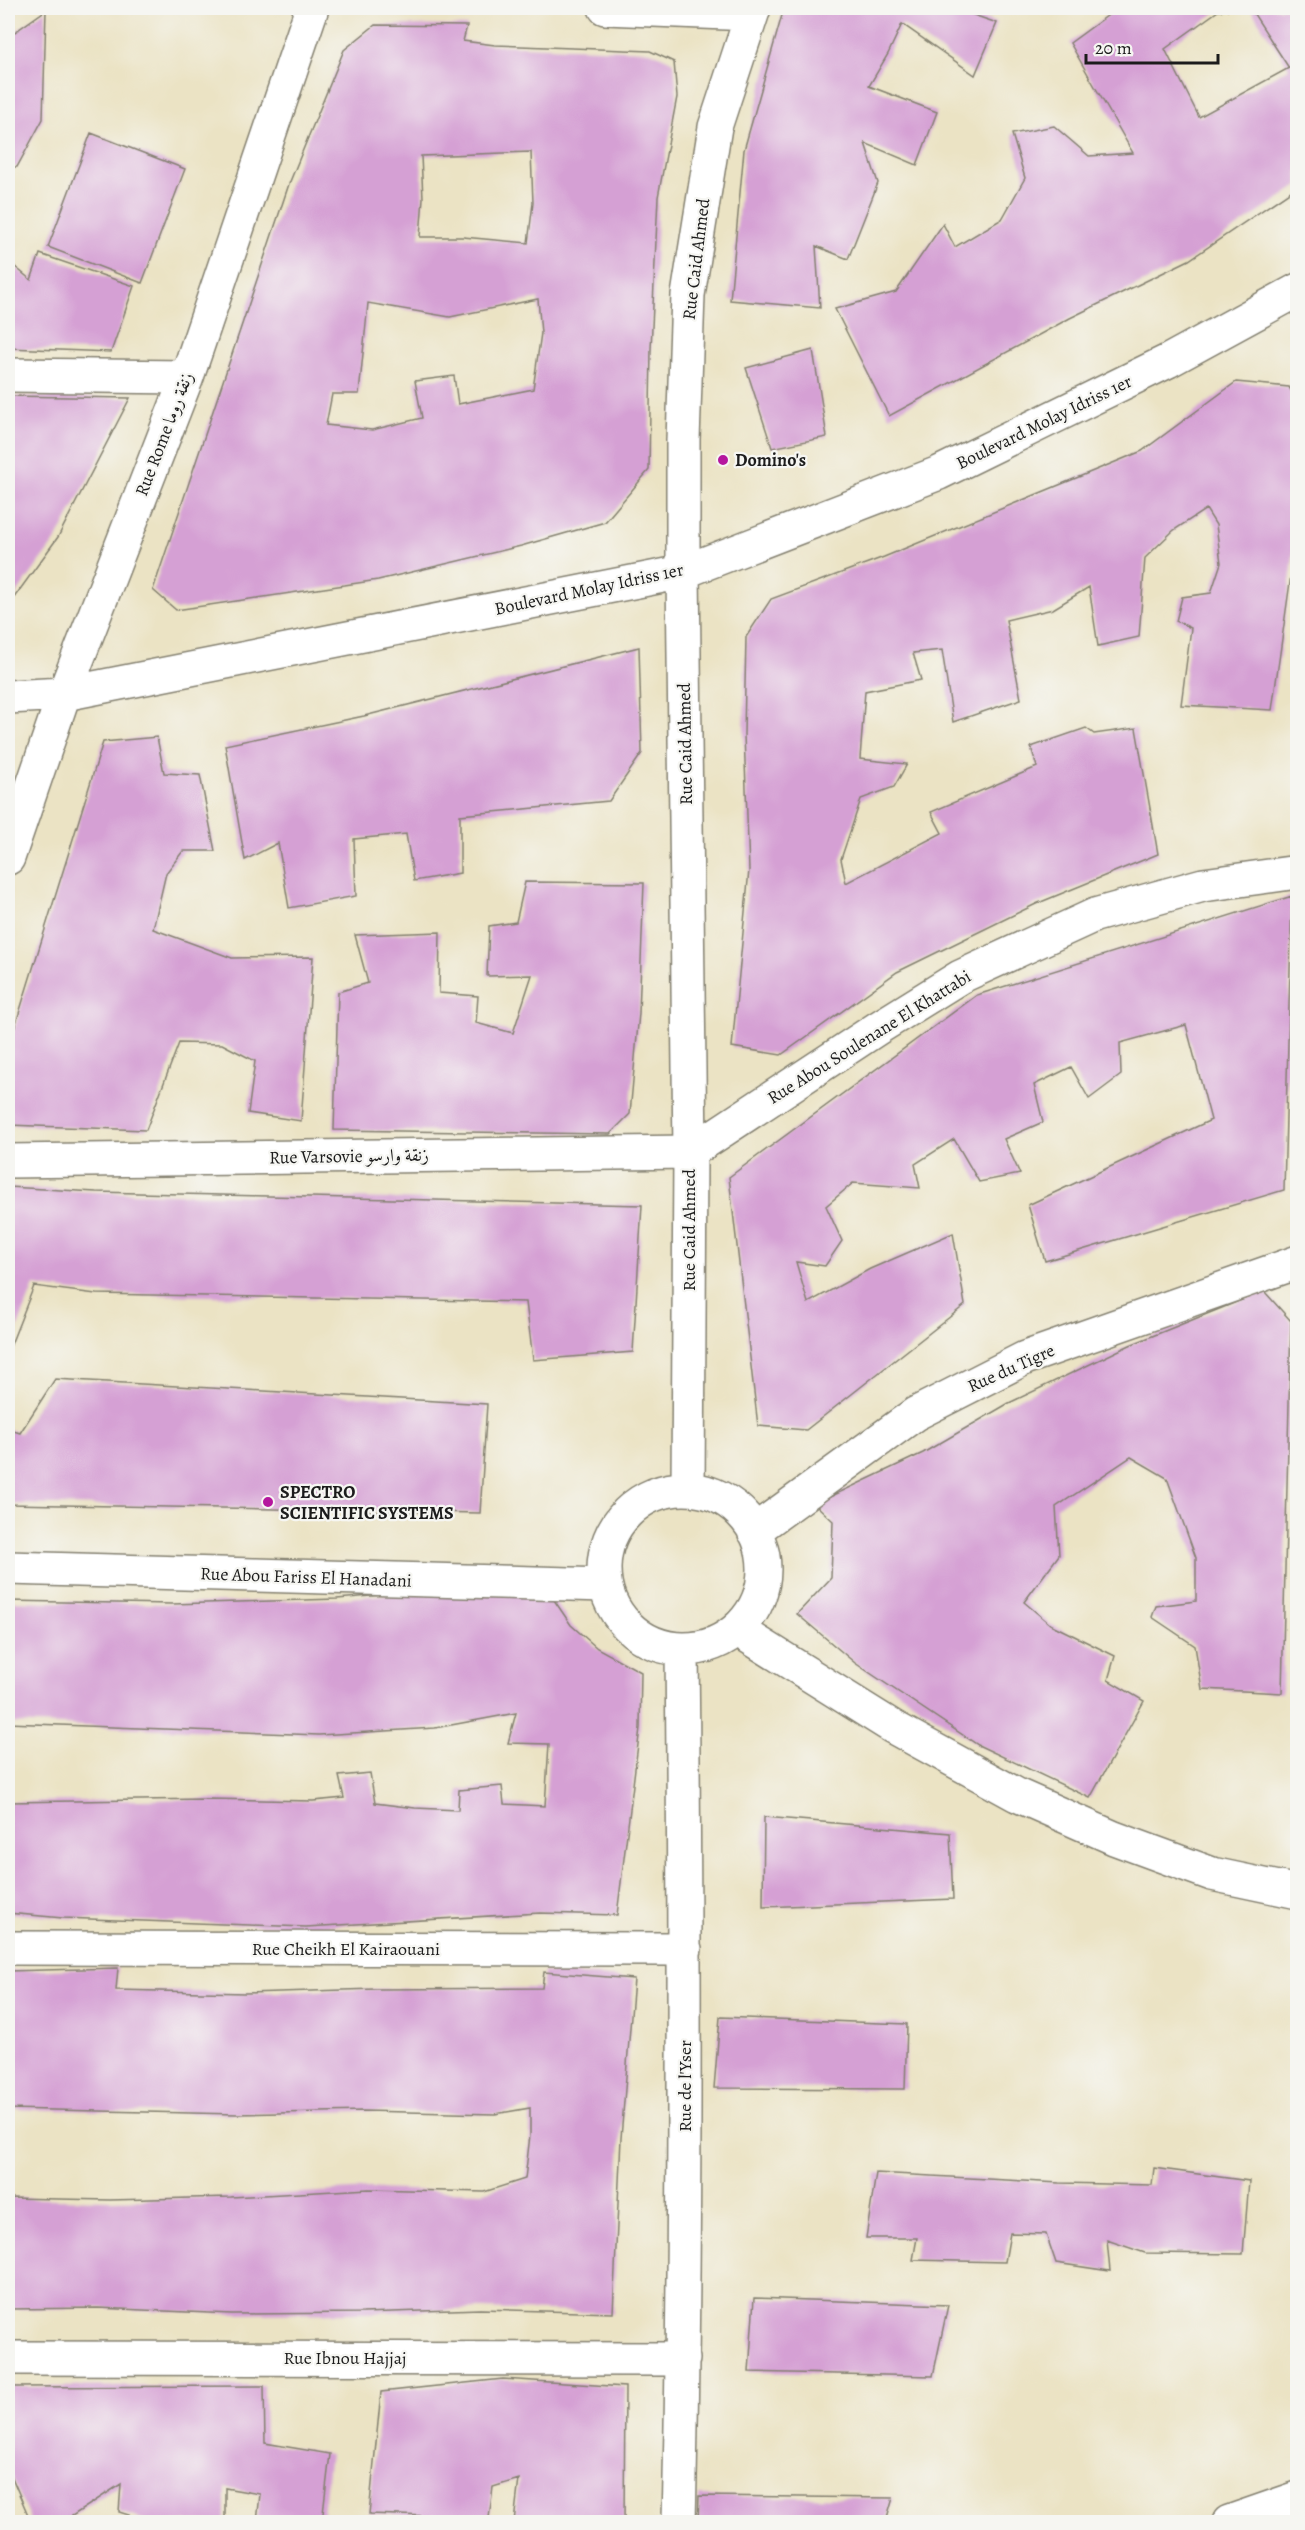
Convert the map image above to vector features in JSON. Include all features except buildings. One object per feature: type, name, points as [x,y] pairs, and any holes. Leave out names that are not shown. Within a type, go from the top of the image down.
[{"type":"street","name":"Rue Rome زنقة روما","points":[[8,858],[64,694],[187,377],[312,8]]},
{"type":"street","points":[[604,8],[752,11]]},
{"type":"street","name":"Rue Caid Ahmed","points":[[688,1490],[690,1152],[683,440],[688,295],[715,127],[752,11]]},
{"type":"street","name":"Boulevard Molay Idriss 1er","points":[[8,697],[64,694],[683,572],[939,473],[1168,361],[1298,290]]},
{"type":"street","points":[[8,375],[187,377]]},
{"type":"street","name":"Rue Abou Soulenane El Khattabi","points":[[690,1152],[878,1028],[960,977],[1085,919],[1203,885],[1298,872]]},
{"type":"street","name":"Rue Varsovie زنقة وارسو","points":[[8,1161],[690,1152]]},
{"type":"street","name":"Rue du Tigre","points":[[754,1531],[915,1414],[1025,1358],[1298,1262]]},
{"type":"street","points":[[676,1489],[708,1493],[727,1501],[754,1531],[763,1556],[763,1583],[754,1608],[738,1630],[729,1637],[706,1647],[682,1649],[656,1645],[632,1631],[614,1610],[605,1585],[606,1549],[615,1527],[623,1516],[653,1495],[676,1489]]},
{"type":"street","name":"Rue Abou Fariss El Hanadani","points":[[8,1568],[605,1585]]},
{"type":"street","points":[[738,1630],[893,1727],[1017,1795],[1114,1838],[1212,1874],[1298,1892]]},
{"type":"street","name":"Rue de l'Yser","points":[[680,2523],[685,1949],[682,1649]]},
{"type":"street","name":"Rue Cheikh El Kairaouani","points":[[8,1948],[685,1949]]},
{"type":"street","name":"Rue Ibnou Hajjaj","points":[[8,2358],[683,2359]]},
{"type":"street","points":[[1229,2523],[1298,2498]]},
{"type":"place","name":"Domino's","points":[[723,460]]},
{"type":"place","name":"SPECTRO SCIENTIFIC SYSTEMS","points":[[268,1502]]}]
